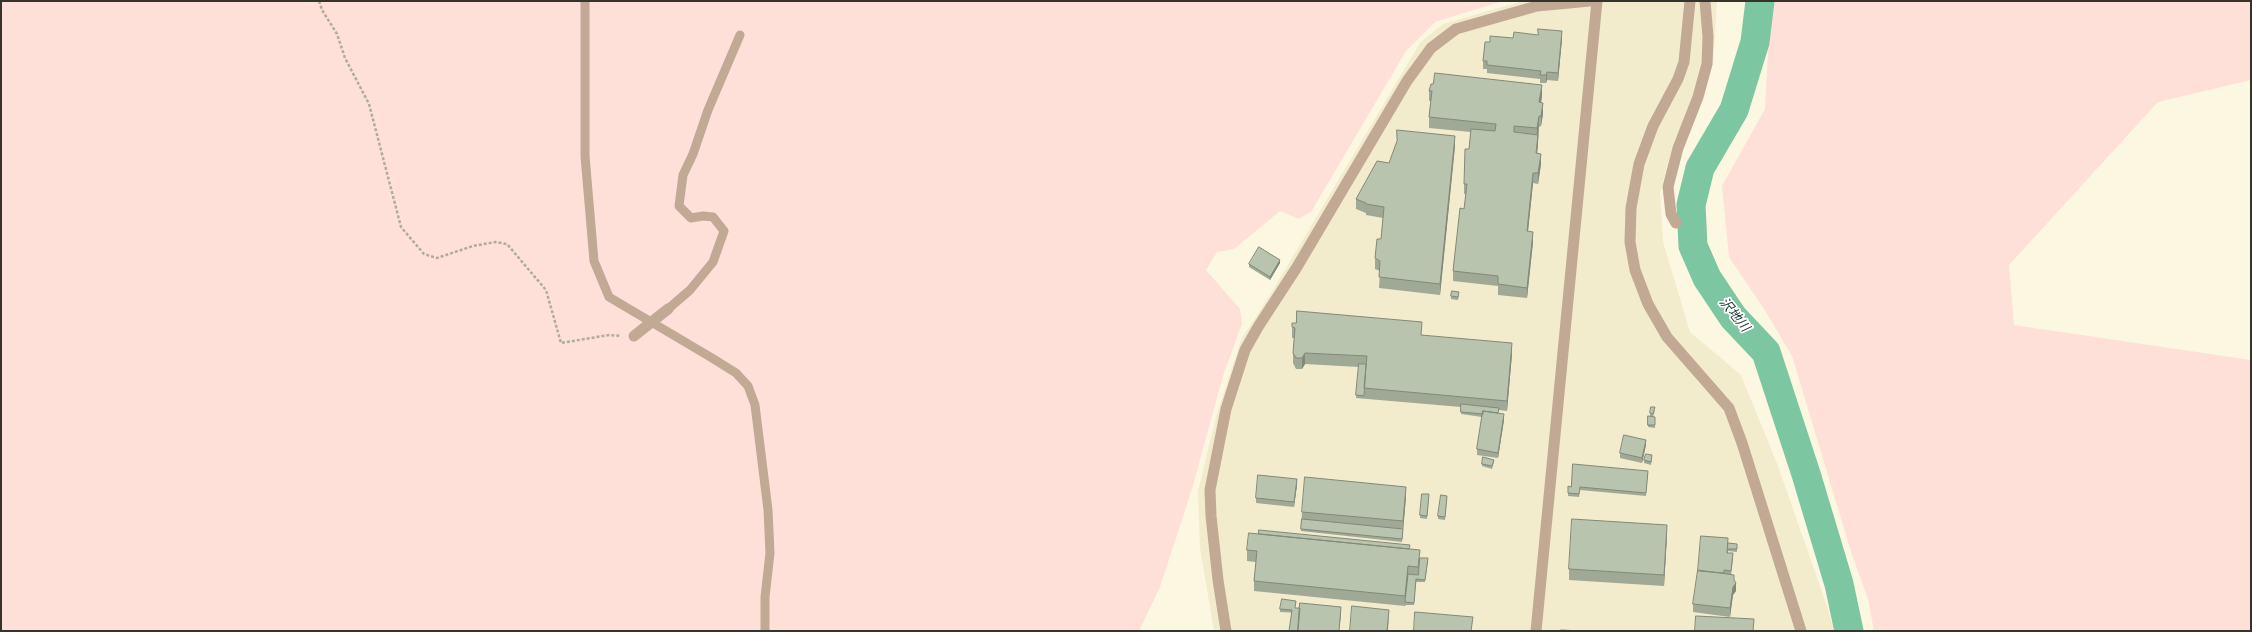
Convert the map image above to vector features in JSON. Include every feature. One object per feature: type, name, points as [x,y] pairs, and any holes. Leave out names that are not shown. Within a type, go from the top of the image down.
[{"type":"street","points":[[1226,631],[1218,580],[1211,516],[1210,490],[1226,409],[1245,350],[1258,327],[1297,267],[1407,81],[1430,48],[1456,29],[1537,6],[1590,1]]},
{"type":"street","points":[[1536,631],[1597,1]]},
{"type":"street","points":[[1690,1],[1684,62],[1678,79],[1653,126],[1640,164],[1631,208],[1630,242],[1635,270],[1648,304],[1667,337],[1728,408],[1742,443],[1801,631]]},
{"type":"street","points":[[1676,223],[1671,214],[1668,187],[1678,148],[1698,97],[1707,64],[1708,37],[1705,1]]},
{"type":"street","points":[[634,336],[668,309]]},
{"type":"lane","points":[[585,1],[585,156],[594,261],[609,297],[736,373],[748,386],[755,405],[768,510],[770,553],[764,597],[765,631]]},
{"type":"lane","points":[[668,309],[690,290],[713,262],[724,231],[713,217],[703,216],[691,218],[679,206],[683,174],[694,154],[708,110],[740,35]]},
{"type":"path","points":[[319,1],[337,34],[346,58],[359,80],[369,104],[401,228],[424,254],[437,258],[473,246],[495,242],[507,244],[546,290],[561,343],[608,335],[634,336]]},
{"type":"shaded area","points":[[1,1],[1503,1],[1435,22],[1406,51],[1311,212],[1299,219],[1280,211],[1234,249],[1217,252],[1206,270],[1240,309],[1242,324],[1223,376],[1192,489],[1160,587],[1139,631],[1,631]]},
{"type":"shaded area","points":[[1523,1],[1717,1],[1713,64],[1674,141],[1660,193],[1663,242],[1690,332],[1741,375],[1778,466],[1828,609],[1834,631],[1214,631],[1200,548],[1198,491],[1216,417],[1241,340],[1273,290],[1420,43],[1443,24]]},
{"type":"shaded area","points":[[1762,1],[2251,1],[2251,80],[2158,102],[2009,265],[2014,325],[2251,360],[2251,631],[1874,631],[1868,599],[1852,555],[1792,356],[1766,312],[1729,257],[1722,186],[1765,109],[1770,13]]},
{"type":"building","points":[[1538,29],[1562,31],[1558,73],[1547,72],[1546,75],[1540,75],[1541,71],[1487,65],[1487,61],[1483,61],[1485,42],[1490,42],[1490,36],[1513,38],[1514,32],[1538,35]]},
{"type":"building","points":[[1435,73],[1542,85],[1539,102],[1543,103],[1537,128],[1514,126],[1514,132],[1538,135],[1536,153],[1541,154],[1538,173],[1533,173],[1527,231],[1533,232],[1527,288],[1498,284],[1498,276],[1453,271],[1460,208],[1464,209],[1467,184],[1464,184],[1465,149],[1469,149],[1471,129],[1495,131],[1496,124],[1429,117],[1432,91],[1429,91],[1431,84],[1433,84]]},
{"type":"building","points":[[1397,130],[1455,136],[1440,284],[1379,277],[1380,261],[1375,258],[1377,239],[1381,239],[1384,207],[1366,204],[1356,199],[1377,161],[1389,163],[1397,141]]},
{"type":"building","points":[[1259,247],[1280,260],[1270,277],[1249,264]]},
{"type":"building","points":[[1452,291],[1459,292],[1458,297],[1451,296]]},
{"type":"building","points":[[1297,311],[1422,322],[1421,335],[1512,343],[1507,401],[1364,388],[1367,356],[1305,353],[1302,358],[1296,358],[1293,353],[1295,328],[1292,327],[1292,323],[1296,323]]},
{"type":"building","points":[[1359,364],[1366,364],[1364,396],[1356,395]]},
{"type":"building","points":[[1461,404],[1499,408],[1498,413],[1483,411],[1483,414],[1461,412]]},
{"type":"building","points":[[1651,407],[1655,407],[1653,414],[1650,413]]},
{"type":"building","points":[[1483,411],[1504,414],[1498,453],[1477,449]]},
{"type":"building","points":[[1648,416],[1655,417],[1655,425],[1648,425]]},
{"type":"building","points":[[1624,435],[1646,440],[1642,458],[1620,453]]},
{"type":"building","points":[[1646,454],[1652,455],[1651,462],[1644,460]]},
{"type":"building","points":[[1483,457],[1494,460],[1492,466],[1482,464]]},
{"type":"building","points":[[1573,464],[1648,471],[1646,493],[1580,487],[1579,494],[1568,493],[1568,486],[1571,487]]},
{"type":"building","points":[[1258,475],[1297,479],[1294,502],[1256,498]]},
{"type":"building","points":[[1305,477],[1406,487],[1403,521],[1302,512]]},
{"type":"building","points":[[1422,494],[1429,494],[1427,516],[1420,515]]},
{"type":"building","points":[[1441,495],[1447,496],[1445,517],[1438,516]]},
{"type":"building","points":[[1302,519],[1403,529],[1402,539],[1301,529]]},
{"type":"building","points":[[1572,519],[1667,525],[1664,575],[1569,569]]},
{"type":"building","points":[[1259,530],[1410,545],[1409,549],[1259,534]]},
{"type":"building","points":[[1249,533],[1420,550],[1418,567],[1408,566],[1405,596],[1254,581],[1257,551],[1247,550]]},
{"type":"building","points":[[1701,536],[1728,538],[1727,553],[1733,553],[1731,571],[1724,570],[1724,573],[1698,571]]},
{"type":"building","points":[[1728,543],[1737,544],[1737,549],[1728,549]]},
{"type":"building","points":[[1420,558],[1428,558],[1425,580],[1416,579],[1414,603],[1405,602],[1408,574],[1418,575]]},
{"type":"building","points":[[1698,570],[1734,575],[1734,580],[1736,583],[1733,587],[1730,608],[1693,604]]},
{"type":"building","points":[[1282,599],[1296,601],[1295,608],[1300,608],[1298,631],[1289,631],[1292,610],[1280,609]]},
{"type":"building","points":[[1300,603],[1341,607],[1339,631],[1298,631]]},
{"type":"building","points":[[1352,606],[1389,610],[1387,631],[1350,631]]},
{"type":"building","points":[[1415,612],[1473,617],[1471,631],[1414,631]]},
{"type":"building","points":[[1696,616],[1754,619],[1753,631],[1695,631]]},
{"type":"building","points":[[1561,630],[1582,631],[1561,631]]},
{"type":"waterway","name":"沢地川","points":[[1760,1],[1755,42],[1734,110],[1700,168],[1691,205],[1693,246],[1707,278],[1733,317],[1766,352],[1806,474],[1839,584],[1849,631]]}]
